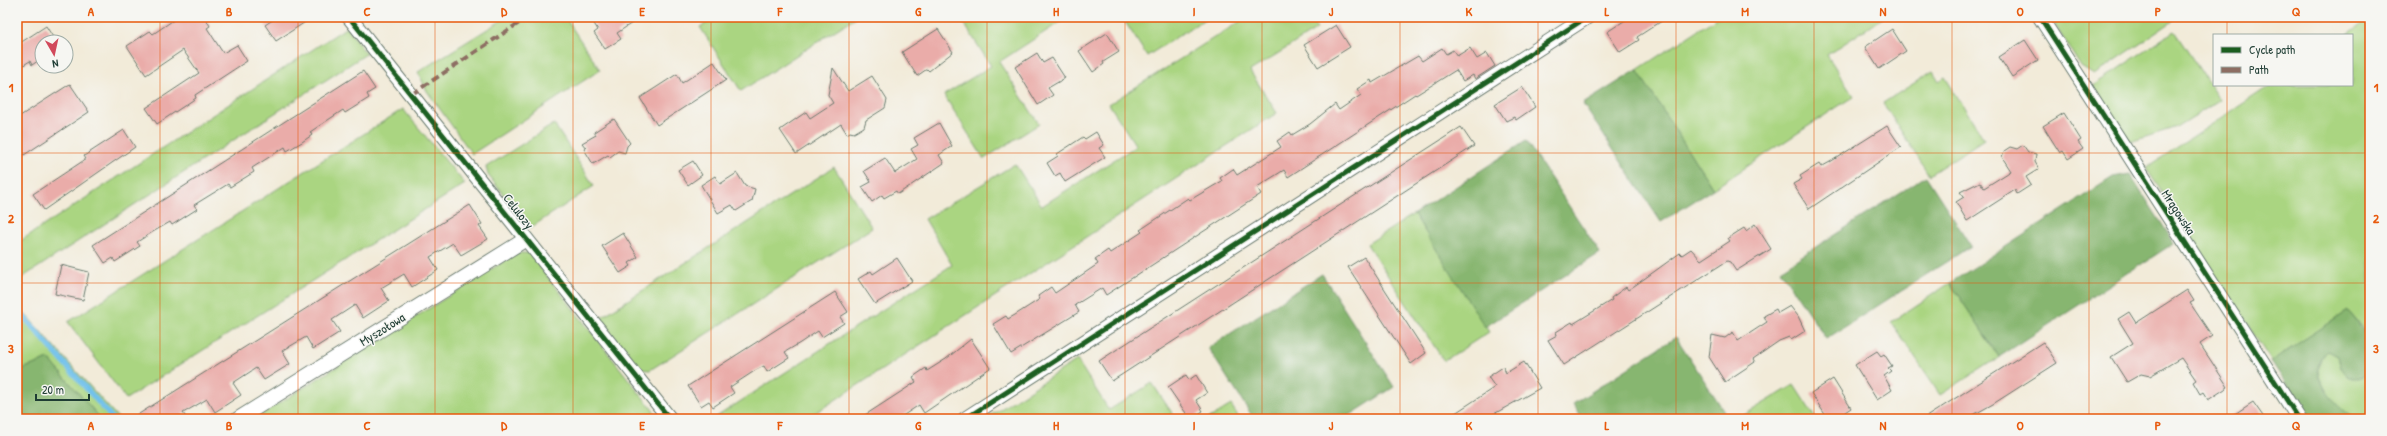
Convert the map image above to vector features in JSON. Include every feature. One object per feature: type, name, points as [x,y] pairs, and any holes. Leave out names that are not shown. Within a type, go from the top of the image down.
[{"type":"street","name":"Celulozy","points":[[349,17],[670,419]]},
{"type":"street","points":[[965,419],[1588,17]]},
{"type":"street","name":"Mrągowska","points":[[2040,17],[2299,419]]},
{"type":"street","name":"Myszołowa","points":[[238,419],[526,239]]},
{"type":"green space","points":[[507,17],[565,17],[600,70],[472,154],[427,91],[418,72]]},
{"type":"green space","points":[[716,17],[856,17],[741,91],[700,27]]},
{"type":"green space","points":[[960,17],[1068,17],[999,62],[1039,124],[984,159],[944,95],[991,66]]},
{"type":"green space","points":[[1122,17],[1208,17],[1147,56]]},
{"type":"green space","points":[[1247,17],[1309,17],[1317,29],[1250,71],[1277,113],[806,419],[713,419],[952,265],[925,219],[1015,164],[1042,206],[1136,146],[1109,104]]},
{"type":"green space","points":[[1718,17],[1884,17],[1827,55],[1854,96],[1713,189],[1637,70]]},
{"type":"green space","points":[[2050,17],[2179,17],[2094,75],[2081,67]]},
{"type":"green space","points":[[2370,19],[2370,419],[2358,419],[2346,414],[2331,398],[2321,378],[2319,368],[2321,358],[2327,351],[2338,356],[2341,367],[2368,343],[2363,328],[2348,311],[2271,361],[2146,168],[2269,86],[2353,86],[2353,34],[2348,34]]},
{"type":"green space","points":[[347,27],[366,54],[17,281],[17,243]]},
{"type":"green space","points":[[2174,31],[2220,100],[2177,127],[2130,142],[2091,87]]},
{"type":"green space","points":[[1637,70],[1713,189],[1661,222],[1583,104]]},
{"type":"green space","points":[[1933,71],[1939,81],[1945,77],[1984,139],[1929,175],[1883,103]]},
{"type":"green space","points":[[403,109],[465,184],[126,399],[68,322]]},
{"type":"green space","points":[[554,124],[594,186],[530,228],[488,175],[486,167]]},
{"type":"green space","points":[[1526,141],[1600,253],[1485,327],[1414,214]]},
{"type":"green space","points":[[834,167],[872,228],[650,370],[635,369],[600,318]]},
{"type":"green space","points":[[2130,174],[2174,243],[1999,357],[1950,283],[2113,177]]},
{"type":"green space","points":[[1926,176],[1971,246],[1826,339],[1780,270]]},
{"type":"green space","points":[[1414,214],[1489,332],[1444,361],[1367,244]]},
{"type":"green space","points":[[517,253],[529,253],[660,419],[254,419]]},
{"type":"green space","points":[[1322,274],[1394,387],[1344,419],[1254,419],[1208,348]]},
{"type":"green space","points":[[1950,283],[1999,357],[1940,395],[1891,322]]},
{"type":"green space","points":[[17,305],[119,419],[101,419],[49,359],[17,371]]},
{"type":"green space","points":[[2348,311],[2365,334],[2370,352],[2368,369],[2362,378],[2348,378],[2341,367],[2338,356],[2327,351],[2320,359],[2318,368],[2320,378],[2332,398],[2340,407],[2355,419],[2309,419],[2271,361]]},
{"type":"green space","points":[[1676,337],[1724,411],[1711,419],[1583,419],[1573,404]]},
{"type":"green space","points":[[49,359],[101,419],[17,419],[17,371]]},
{"type":"green space","points":[[1077,360],[1109,410],[1152,383],[1176,419],[985,419]]},
{"type":"green space","points":[[1794,385],[1816,419],[1747,419],[1744,415]]},
{"type":"green space","points":[[1231,405],[1240,419],[1208,419]]},
{"type":"building","points":[[178,17],[205,17],[210,26],[207,28],[223,53],[237,45],[247,61],[195,95],[196,98],[157,124],[146,108],[199,73],[183,50],[146,75],[127,46],[150,31],[153,34]]},
{"type":"building","points":[[277,17],[313,17],[276,41],[265,25]]},
{"type":"building","points":[[590,17],[641,17],[617,33],[621,39],[605,49],[594,33],[598,30]]},
{"type":"building","points":[[1630,17],[1668,17],[1637,37],[1639,40],[1620,52],[1607,32]]},
{"type":"building","points":[[1336,25],[1350,47],[1318,67],[1304,45]]},
{"type":"building","points":[[46,26],[51,34],[34,34],[34,64],[32,65],[30,61],[17,69],[17,45]]},
{"type":"building","points":[[938,29],[953,52],[929,71],[927,69],[917,76],[902,52]]},
{"type":"building","points":[[1892,29],[1906,51],[1879,69],[1865,47]]},
{"type":"building","points":[[1107,33],[1119,52],[1103,62],[1104,64],[1093,72],[1079,51]]},
{"type":"building","points":[[2025,40],[2038,60],[2012,77],[1999,57]]},
{"type":"building","points":[[1442,48],[1446,54],[1453,50],[1457,56],[1470,48],[1477,59],[1487,53],[1495,66],[1475,79],[1473,75],[1463,81],[1456,70],[1416,95],[1415,94],[1288,177],[1284,170],[1257,187],[1261,194],[1106,295],[1102,288],[1075,305],[1079,312],[1011,354],[993,324],[1006,316],[1008,319],[1015,315],[1040,299],[1038,296],[1051,287],[1055,293],[1098,264],[1095,259],[1108,250],[1110,253],[1142,232],[1140,230],[1188,198],[1190,200],[1222,181],[1220,178],[1233,169],[1237,175],[1281,147],[1277,141],[1290,132],[1292,135],[1310,124],[1335,104],[1339,110],[1361,95],[1357,89],[1371,80],[1372,83],[1418,56],[1422,61]]},
{"type":"building","points":[[1037,53],[1043,63],[1052,58],[1065,78],[1048,88],[1053,95],[1038,105],[1015,67]]},
{"type":"building","points":[[714,62],[726,80],[657,125],[640,98],[677,74],[682,83]]},
{"type":"building","points":[[833,68],[848,91],[872,76],[887,100],[885,108],[866,120],[864,127],[854,133],[850,132],[847,134],[841,124],[796,154],[780,130],[806,112],[810,118],[833,103],[828,95]]},
{"type":"building","points":[[363,71],[375,89],[367,94],[369,98],[345,113],[343,110],[310,132],[312,135],[287,151],[285,147],[252,168],[254,172],[230,187],[228,184],[194,205],[197,209],[172,225],[170,222],[137,242],[140,246],[115,262],[113,258],[105,263],[93,245]]},
{"type":"building","points":[[70,84],[89,112],[24,155],[17,144],[17,118]]},
{"type":"building","points":[[1522,87],[1535,107],[1516,120],[1514,117],[1506,121],[1495,104]]},
{"type":"building","points":[[2064,113],[2081,140],[2078,142],[2083,149],[2068,159],[2063,151],[2060,153],[2043,126]]},
{"type":"building","points":[[614,119],[630,143],[627,146],[625,153],[618,151],[610,157],[608,155],[593,164],[584,149],[586,148],[582,143],[596,135],[594,132]]},
{"type":"building","points":[[939,123],[952,146],[939,155],[944,163],[898,194],[896,191],[884,198],[882,195],[872,202],[862,187],[871,182],[864,171],[885,158],[895,173],[917,159],[911,149],[918,145],[914,138]]},
{"type":"building","points":[[1887,126],[1901,147],[1809,209],[1793,184],[1802,179],[1800,176],[1819,164],[1821,167],[1830,162]]},
{"type":"building","points":[[1461,127],[1474,146],[1112,381],[1099,361]]},
{"type":"building","points":[[124,130],[135,147],[44,210],[33,194],[86,159],[84,156]]},
{"type":"building","points":[[1096,132],[1104,145],[1099,148],[1105,157],[1065,182],[1060,173],[1055,176],[1047,163],[1058,156],[1057,154],[1083,137],[1085,139]]},
{"type":"building","points":[[2023,145],[2028,152],[2036,154],[2035,162],[2039,169],[2026,177],[2031,185],[2017,194],[2015,190],[1967,221],[1956,202],[1964,197],[1960,192],[1980,182],[1984,188],[2011,171],[2002,157],[2004,151],[2010,147],[2017,149]]},
{"type":"building","points":[[693,161],[702,175],[688,185],[678,170]]},
{"type":"building","points":[[737,173],[745,186],[755,189],[752,201],[736,211],[732,205],[718,213],[701,185],[715,176],[720,184]]},
{"type":"building","points":[[470,205],[482,224],[479,226],[488,239],[461,255],[453,243],[430,257],[438,270],[412,287],[404,274],[381,288],[389,301],[363,318],[355,305],[332,320],[340,332],[313,349],[306,337],[282,351],[290,364],[264,380],[256,368],[233,383],[241,395],[215,412],[207,399],[183,413],[187,419],[131,419]]},
{"type":"building","points":[[1755,224],[1771,249],[1736,271],[1730,262],[1727,261],[1564,365],[1548,340],[1557,335],[1556,332],[1572,322],[1573,324],[1612,300],[1611,298],[1626,287],[1628,290],[1680,253],[1682,255],[1691,249],[1701,260],[1730,241],[1728,238],[1744,228],[1746,231]]},
{"type":"building","points":[[623,233],[638,257],[629,263],[631,266],[620,273],[602,246]]},
{"type":"building","points":[[1364,257],[1426,353],[1411,364],[1348,267]]},
{"type":"building","points":[[897,258],[912,281],[875,304],[858,279],[871,271],[873,274]]},
{"type":"building","points":[[61,265],[89,272],[83,300],[55,294]]},
{"type":"building","points":[[2187,290],[2194,301],[2190,303],[2212,336],[2200,344],[2228,387],[2208,400],[2203,392],[2200,394],[2193,382],[2196,380],[2181,358],[2150,376],[2141,374],[2127,382],[2111,357],[2133,343],[2118,319],[2129,312],[2136,323]]},
{"type":"building","points":[[835,292],[848,312],[840,317],[844,323],[822,337],[818,331],[785,352],[789,358],[767,372],[764,366],[756,370],[730,387],[734,393],[713,407],[709,401],[701,406],[688,386]]},
{"type":"building","points":[[1790,306],[1798,316],[1805,331],[1791,340],[1789,337],[1779,341],[1753,359],[1755,362],[1725,382],[1709,357],[1712,335],[1725,338],[1733,332],[1738,341],[1767,322],[1764,316],[1776,309],[1778,313]]},
{"type":"building","points":[[971,339],[990,368],[924,413],[919,405],[898,419],[859,419],[916,382],[913,377],[926,368],[927,371],[946,359]]},
{"type":"building","points":[[2043,342],[2057,363],[1993,404],[1966,419],[1923,419]]},
{"type":"building","points":[[1877,351],[1881,356],[1884,354],[1892,366],[1888,368],[1891,371],[1884,376],[1892,390],[1877,400],[1855,365]]},
{"type":"building","points":[[1524,362],[1540,388],[1485,419],[1446,419],[1495,387],[1488,377],[1503,367],[1506,373]]},
{"type":"building","points":[[1186,375],[1189,380],[1196,375],[1207,393],[1196,400],[1203,411],[1190,419],[1168,387]]},
{"type":"building","points":[[1833,379],[1851,408],[1845,412],[1843,418],[1826,416],[1811,393]]},
{"type":"building","points":[[2253,402],[2265,419],[2227,419]]},
{"type":"waterway","points":[[17,309],[113,419]]},
{"type":"marked path","points":[[412,94],[528,17]]},
{"type":"cycle path","points":[[349,17],[670,419]]},
{"type":"cycle path","points":[[965,419],[1587,17]]},
{"type":"cycle path","points":[[2040,17],[2299,419]]}]
